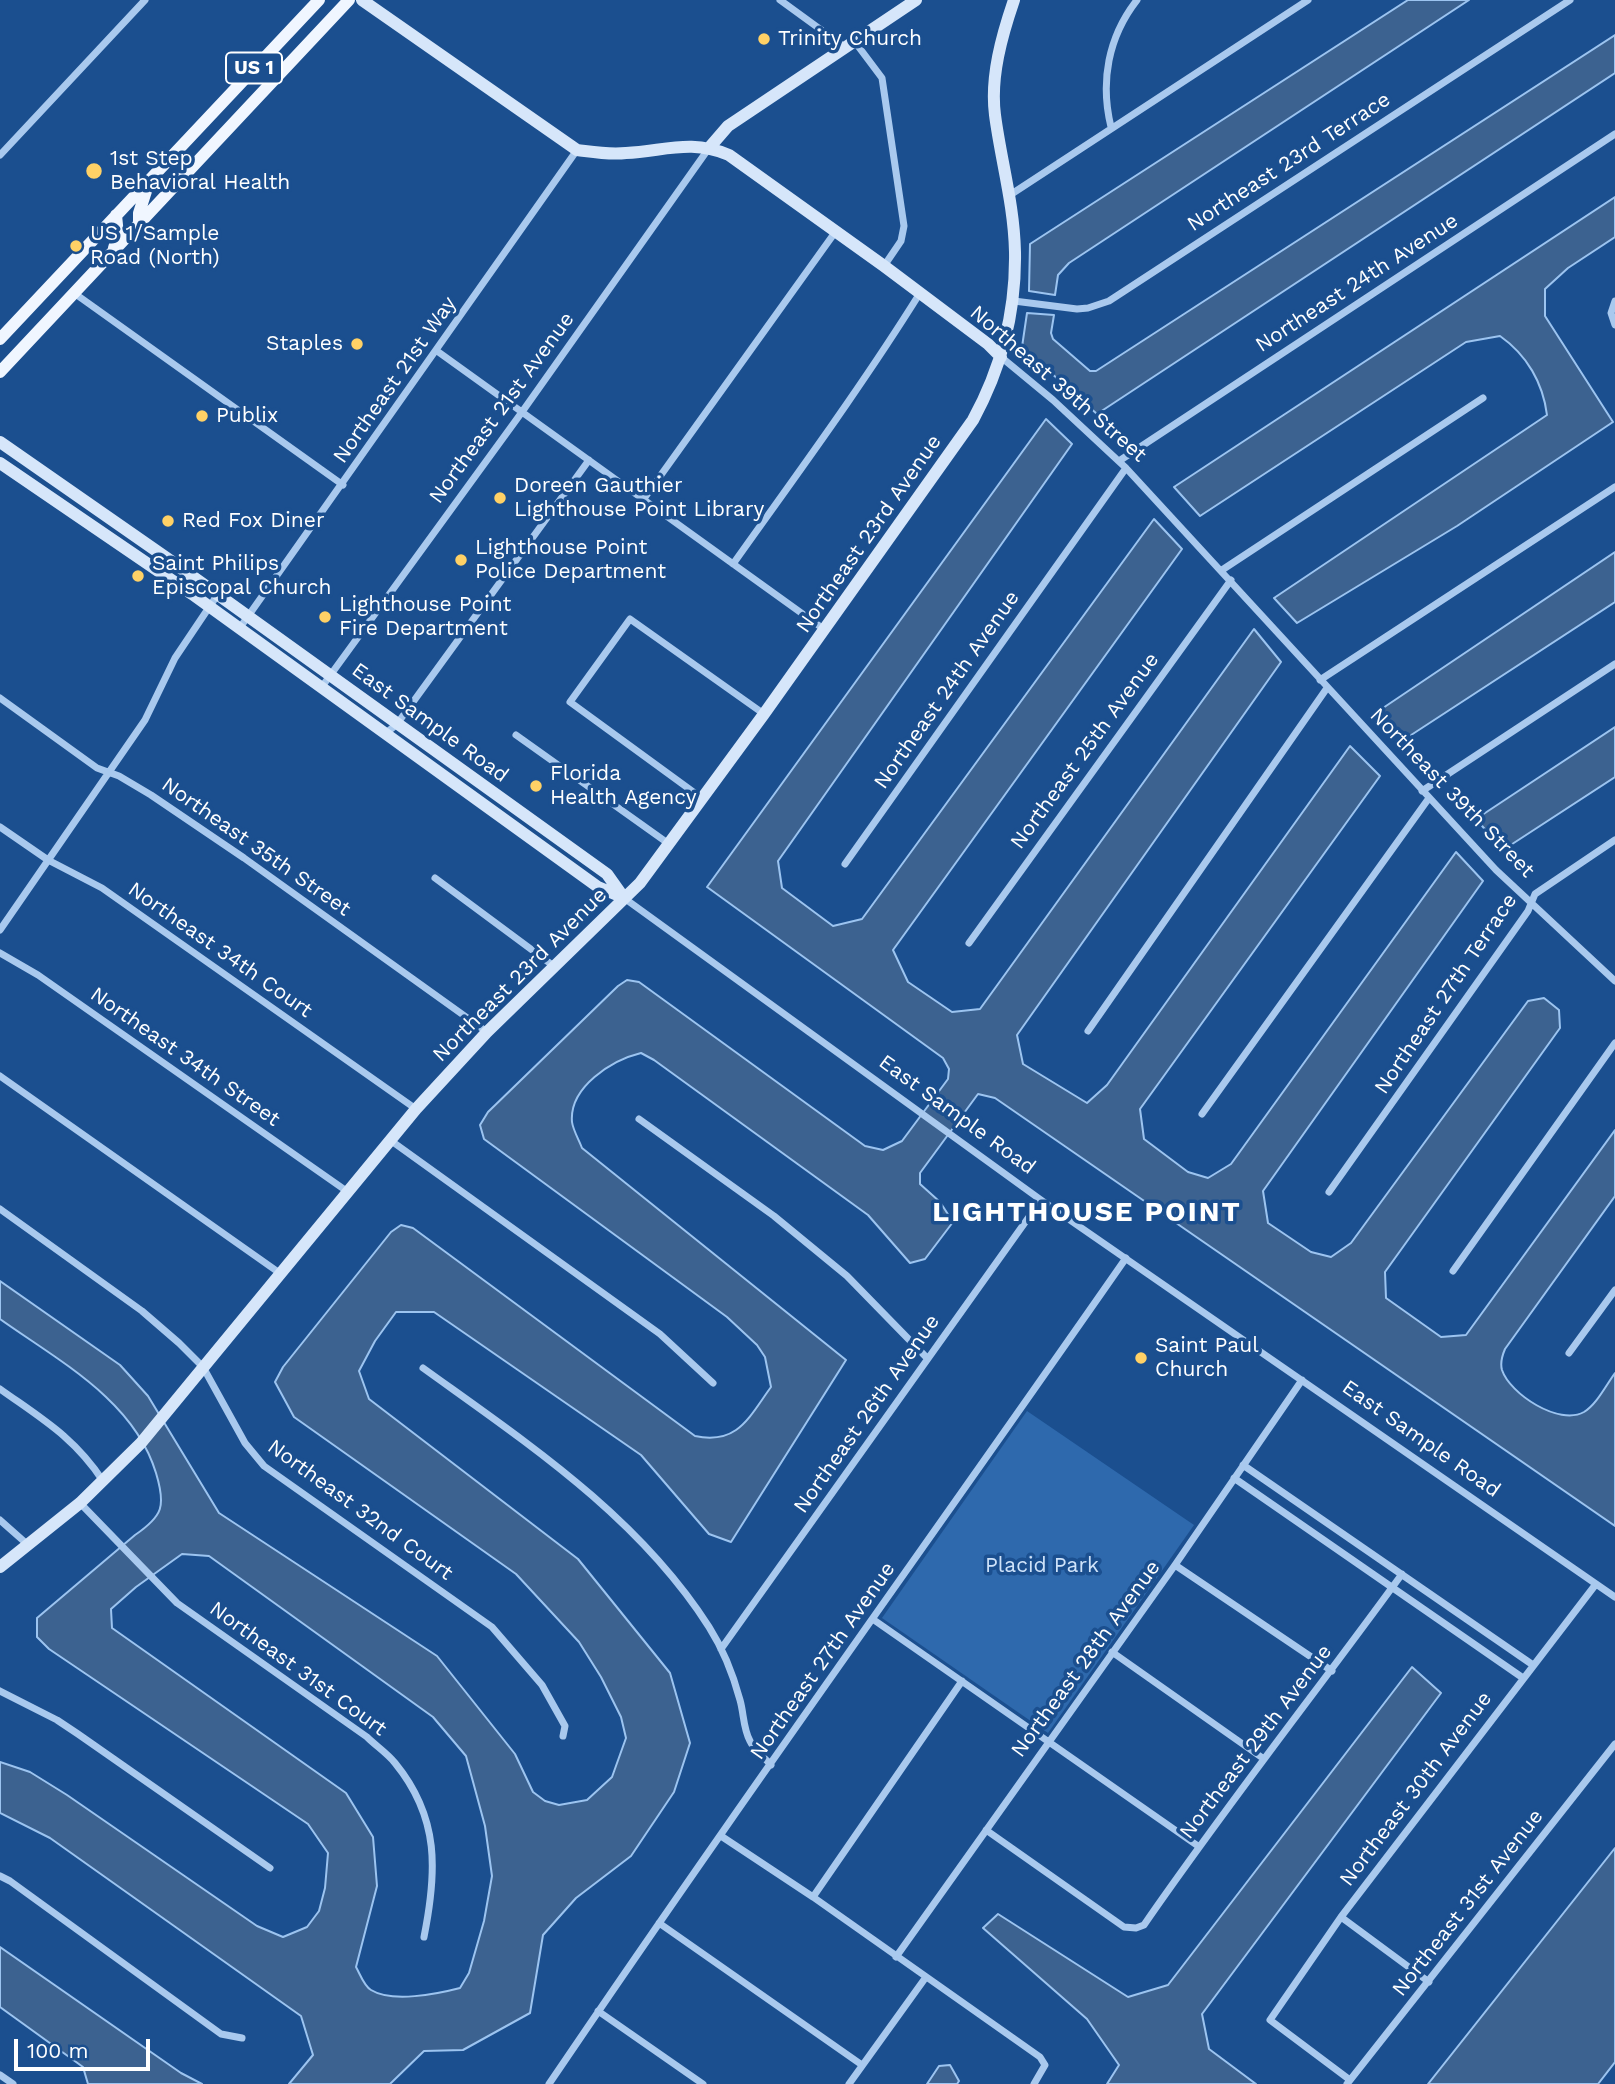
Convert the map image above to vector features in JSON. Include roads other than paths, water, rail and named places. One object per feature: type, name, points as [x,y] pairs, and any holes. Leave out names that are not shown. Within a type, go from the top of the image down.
[{"type":"main road","name":"US 1","points":[[0,339],[319,0]]},
{"type":"main road","name":"US 1","points":[[0,372],[349,0]]},
{"type":"main road","points":[[139,223],[138,213],[151,178]]},
{"type":"main road","points":[[113,252],[118,235],[116,215]]},
{"type":"street","points":[[0,155],[145,0]]},
{"type":"street","name":"Northeast 39th Street","points":[[362,0],[577,150],[614,154],[682,146],[709,148],[729,155],[988,344],[1091,433],[1126,468],[1496,870],[1615,981]]},
{"type":"street","points":[[780,0],[850,45],[882,78],[904,226],[901,242],[884,266]]},
{"type":"street","points":[[709,148],[728,126],[916,0]]},
{"type":"street","name":"Northeast 23rd Avenue","points":[[0,1567],[80,1503],[141,1443],[416,1109],[487,1031],[640,883],[974,420],[991,387],[1020,302],[1010,195],[995,114],[995,81],[1000,50],[1014,0]]},
{"type":"street","points":[[1111,127],[1105,90],[1107,71],[1119,27],[1137,0]]},
{"type":"street","points":[[1010,195],[1308,0]]},
{"type":"street","name":"Northeast 23rd Terrace","points":[[1020,302],[1088,308],[1109,302],[1570,0]]},
{"type":"street","name":"Northeast 24th Avenue","points":[[1119,461],[1615,134]]},
{"type":"street","name":"Northeast 21st Avenue","points":[[321,688],[522,412],[709,148]]},
{"type":"street","name":"Northeast 21st Way","points":[[239,629],[577,150]]},
{"type":"street","points":[[643,500],[836,231]]},
{"type":"street","points":[[74,293],[343,485]]},
{"type":"street","points":[[733,564],[868,374],[920,293]]},
{"type":"street","points":[[1613,304],[1615,325]]},
{"type":"street","points":[[437,351],[825,630]]},
{"type":"street","points":[[1222,570],[1483,398]]},
{"type":"street","name":"East Sample Road","points":[[0,442],[218,594],[607,874],[624,898]]},
{"type":"street","points":[[386,734],[397,724],[589,460]]},
{"type":"street","name":"East Sample Road","points":[[0,463],[153,566],[597,887],[624,898],[1041,1200],[1615,1597]]},
{"type":"street","name":"Northeast 24th Avenue","points":[[845,864],[1126,468]]},
{"type":"street","points":[[1320,680],[1615,487]]},
{"type":"street","points":[[153,566],[166,566],[171,561]]},
{"type":"street","name":"Northeast 25th Avenue","points":[[969,943],[1231,580]]},
{"type":"street","points":[[0,930],[148,714],[175,658],[218,594]]},
{"type":"street","points":[[703,799],[570,702],[630,619],[764,714]]},
{"type":"street","points":[[1422,791],[1615,664]]},
{"type":"street","points":[[1088,1031],[1327,688]]},
{"type":"street","name":"Northeast 35th Street","points":[[0,698],[108,773],[120,776],[151,795],[244,858],[487,1031]]},
{"type":"street","points":[[516,735],[669,844]]},
{"type":"street","points":[[1202,1114],[1429,798]]},
{"type":"street","name":"Northeast 34th Court","points":[[0,827],[48,860],[102,888],[416,1109]]},
{"type":"street","points":[[543,848],[552,835]]},
{"type":"street","name":"Northeast 27th Terrace","points":[[1329,1192],[1528,911],[1535,894],[1615,840]]},
{"type":"street","points":[[435,878],[555,967]]},
{"type":"street","name":"Northeast 34th Street","points":[[0,953],[38,975],[348,1192]]},
{"type":"street","points":[[1452,1271],[1615,1043]]},
{"type":"street","points":[[0,1076],[281,1274]]},
{"type":"street","points":[[639,1119],[774,1216],[847,1276],[927,1359]]},
{"type":"street","points":[[390,1140],[660,1334],[713,1383]]},
{"type":"street","name":"Northeast 26th Avenue","points":[[721,1648],[1041,1200]]},
{"type":"street","name":"Northeast 32nd Court","points":[[0,1209],[142,1311],[203,1367],[245,1443],[264,1466],[492,1628],[542,1685],[565,1726],[563,1736]]},
{"type":"street","name":"Northeast 27th Avenue","points":[[549,2084],[1126,1258]]},
{"type":"street","points":[[1569,1353],[1615,1290]]},
{"type":"street","points":[[423,1367],[562,1469],[626,1526],[677,1582],[721,1648],[741,1703],[744,1727],[750,1743],[771,1765]]},
{"type":"street","name":"Northeast 28th Avenue","points":[[896,1956],[1175,1565],[1302,1380]]},
{"type":"street","points":[[0,1389],[67,1437],[103,1482]]},
{"type":"street","points":[[1244,1465],[1533,1665]]},
{"type":"street","points":[[1234,1478],[1523,1678]]},
{"type":"street","name":"Northeast 31st Court","points":[[80,1503],[153,1580],[202,1622],[367,1737],[394,1762],[411,1787],[424,1815],[431,1842],[433,1885],[424,1937]]},
{"type":"street","points":[[0,1520],[27,1544]]},
{"type":"street","points":[[1175,1565],[1332,1671]]},
{"type":"street","name":"Northeast 29th Avenue","points":[[986,1830],[1124,1927],[1144,1925],[1198,1846],[1332,1671],[1402,1574]]},
{"type":"street","name":"Northeast 30th Avenue","points":[[1348,2082],[1270,2020],[1341,1917],[1596,1584]]},
{"type":"street","points":[[874,1619],[1198,1846]]},
{"type":"street","points":[[1112,1652],[1264,1759]]},
{"type":"street","points":[[813,1897],[962,1681]]},
{"type":"street","points":[[0,1691],[57,1720],[270,1868]]},
{"type":"street","name":"Northeast 31st Avenue","points":[[1348,2082],[1430,1982],[1615,1744]]},
{"type":"street","points":[[721,1836],[813,1897],[1040,2057],[1045,2065],[1034,2084]]},
{"type":"street","points":[[0,1876],[221,2034],[242,2038]]},
{"type":"street","points":[[1341,1917],[1430,1982]]},
{"type":"street","points":[[659,1923],[862,2065]]},
{"type":"street","points":[[849,2084],[926,1977]]},
{"type":"street","points":[[598,2011],[703,2084]]},
{"type":"street","points":[[0,2075],[13,2084]]},
{"type":"place","name":"Trinity Church","points":[[764,39]]},
{"type":"place","name":"1st Step Behavioral Health","points":[[94,171]]},
{"type":"place","name":"US 1/Sample Road (North)","points":[[76,246]]},
{"type":"place","name":"Staples","points":[[357,344]]},
{"type":"place","name":"Publix","points":[[202,416]]},
{"type":"place","name":"Doreen Gauthier Lighthouse Point Library","points":[[500,498]]},
{"type":"place","name":"Red Fox Diner","points":[[168,521]]},
{"type":"place","name":"Lighthouse Point Police Department","points":[[461,560]]},
{"type":"place","name":"Saint Philips Episcopal Church","points":[[138,576]]},
{"type":"place","name":"Lighthouse Point Fire Department","points":[[325,617]]},
{"type":"place","name":"Florida Health Agency","points":[[536,786]]},
{"type":"place","name":"Saint Paul Church","points":[[1141,1358]]},
{"type":"district","name":"LIGHTHOUSE POINT","points":[[1087,1213]]},
{"type":"park label","name":"Placid Park","points":[[1042,1566]]}]
